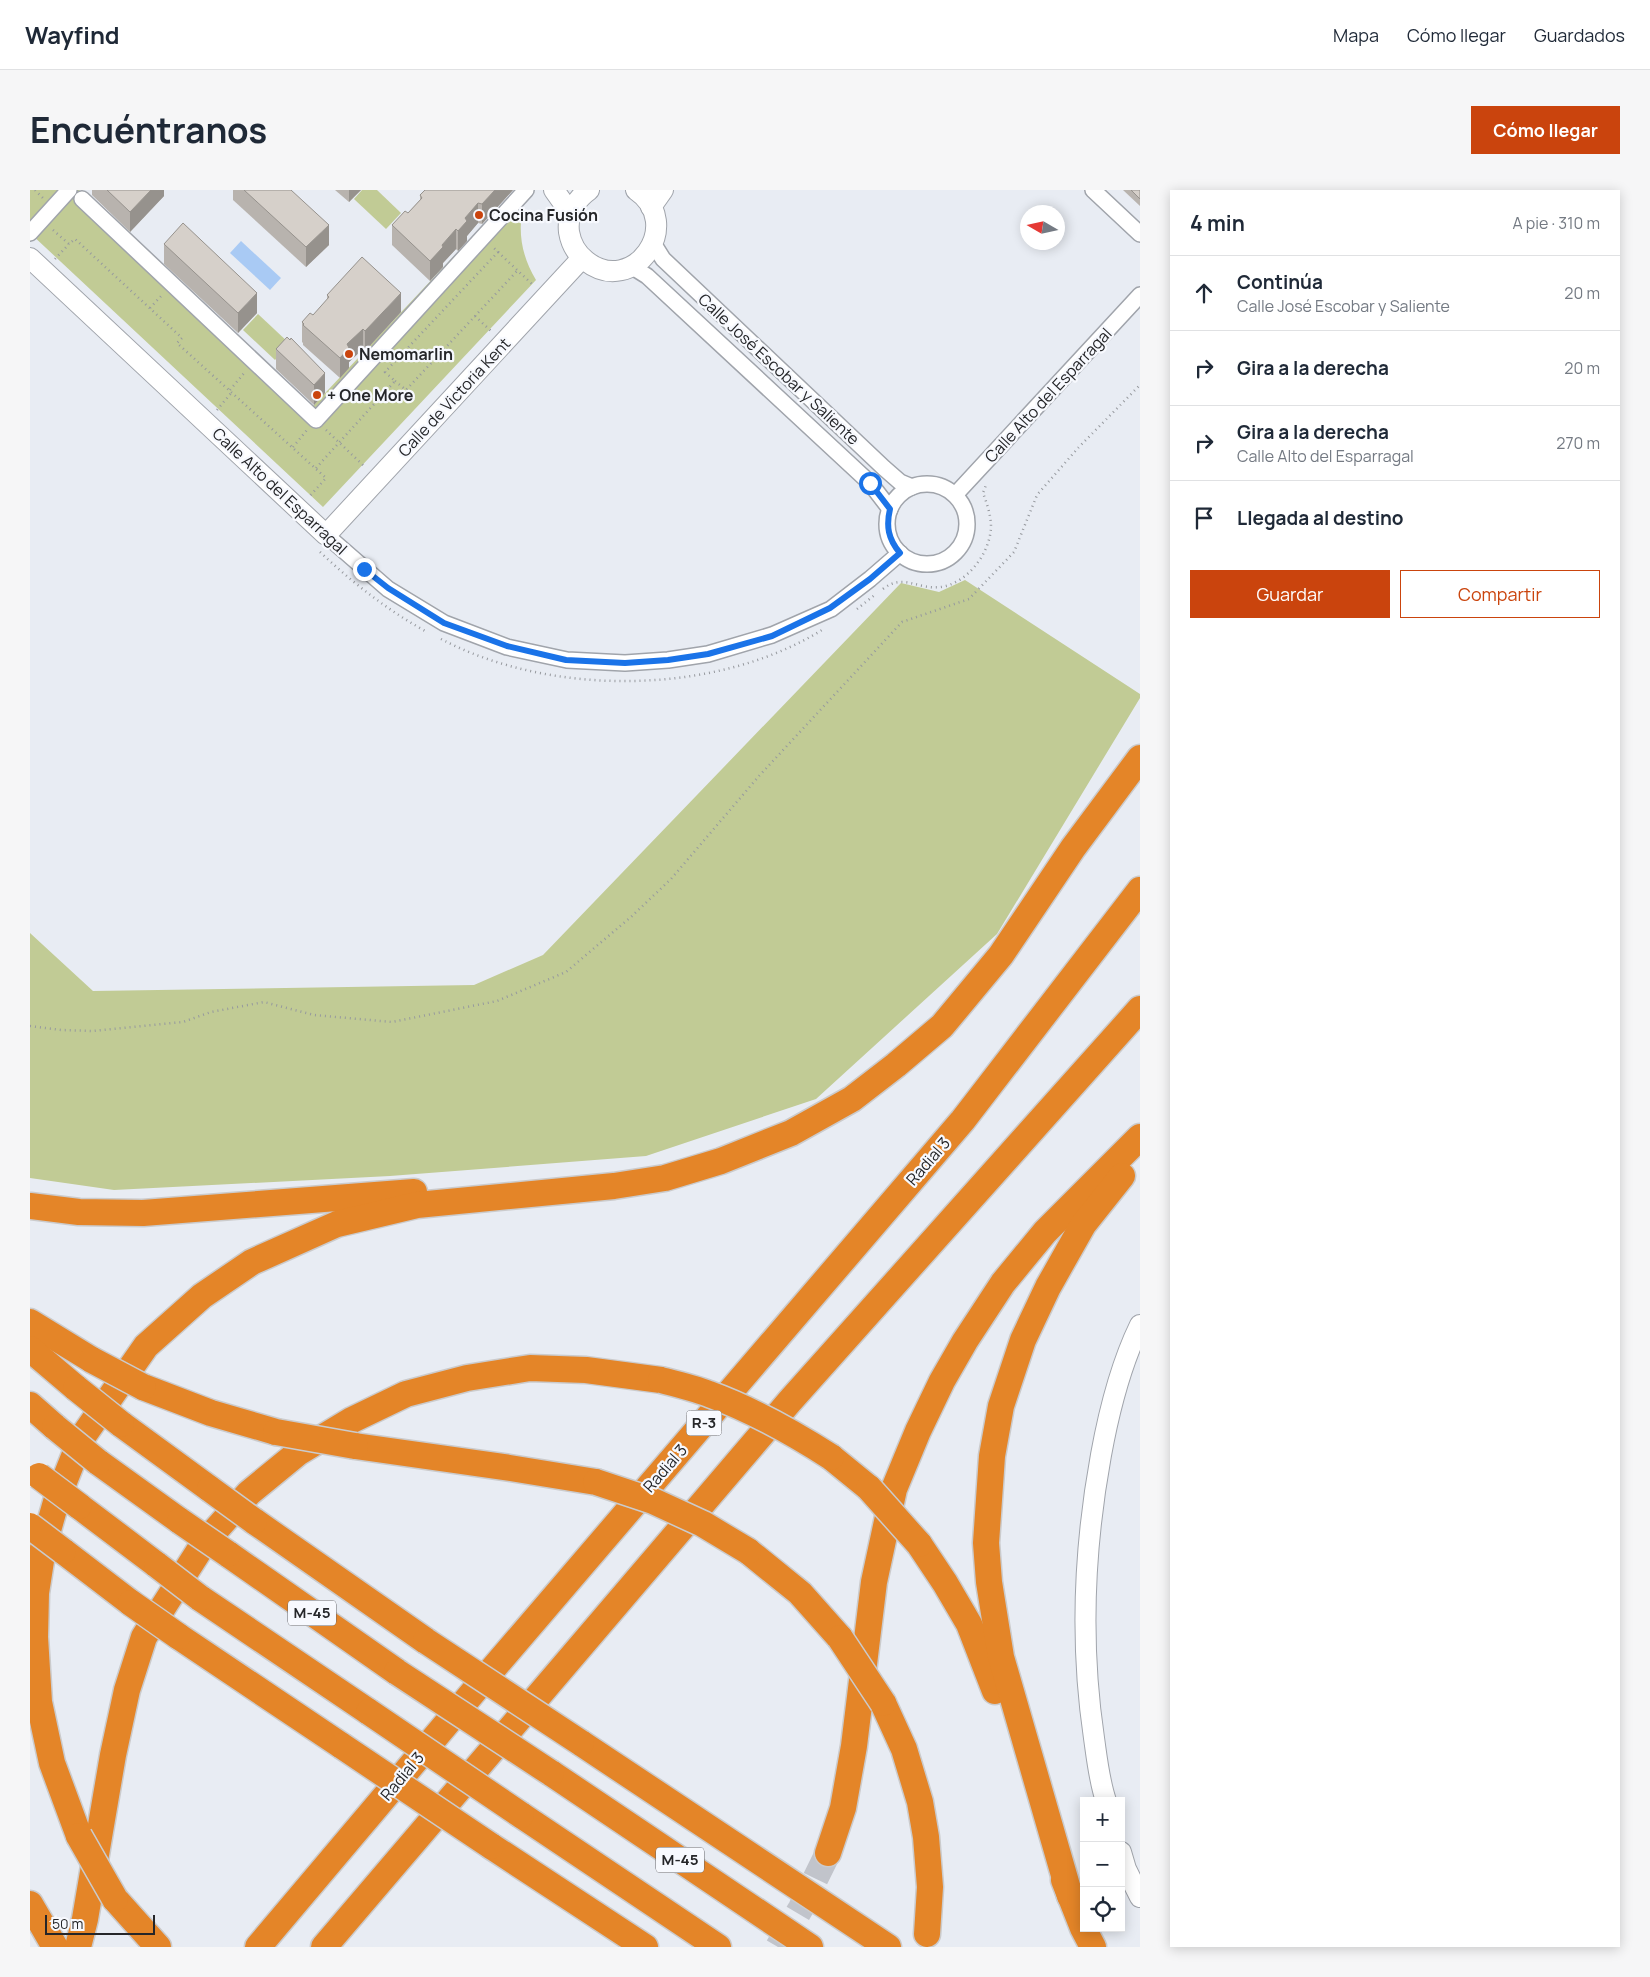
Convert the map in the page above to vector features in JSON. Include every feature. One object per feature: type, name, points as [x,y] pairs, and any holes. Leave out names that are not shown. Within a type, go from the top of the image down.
[{"type":"highway","points":[[158,1947],[115,1899],[79,1836],[52,1763],[39,1702],[35,1637],[36,1593],[43,1548],[53,1511],[81,1439],[146,1346],[202,1296],[252,1262],[337,1224],[417,1205],[614,1186],[665,1178],[721,1161],[791,1133],[852,1099],[896,1066],[942,1026],[1001,955],[1073,848],[1140,758]]},
{"type":"highway","name":"Radial 3","points":[[258,1947],[504,1656],[963,1120],[1140,890]]},
{"type":"highway","points":[[324,1947],[790,1401],[1140,1009]]},
{"type":"highway","points":[[1070,1087],[1140,1031]]},
{"type":"highway","points":[[828,1853],[843,1808],[852,1755],[874,1582],[894,1489],[918,1430],[942,1381],[965,1341],[1003,1283],[1045,1232],[1140,1137]]},
{"type":"highway","points":[[1070,1896],[1001,1657],[989,1582],[986,1543],[992,1456],[1001,1406],[1023,1340],[1048,1287],[1083,1225],[1140,1153]]},
{"type":"highway","points":[[30,1206],[79,1212],[143,1213],[528,1184],[614,1186]]},
{"type":"highway","points":[[30,1322],[92,1360],[143,1387],[211,1413],[276,1432],[355,1446],[596,1482],[653,1501],[703,1524],[748,1551],[800,1593],[840,1638],[883,1703],[904,1749],[920,1802],[926,1837],[930,1887],[927,1934]]},
{"type":"highway","points":[[30,1349],[121,1424],[210,1490],[426,1641],[888,1947]]},
{"type":"highway","points":[[30,1904],[62,1946],[85,1919],[113,1755],[127,1690],[144,1637],[204,1542],[249,1493],[299,1452],[352,1420],[406,1394],[467,1378],[530,1368],[586,1370],[661,1380],[707,1393],[750,1410],[792,1432],[831,1457],[869,1488],[919,1544],[969,1624],[1082,1928],[1093,1947]]},
{"type":"highway","name":"M-45","points":[[30,1405],[98,1462],[397,1672],[810,1947]]},
{"type":"highway","points":[[34,1472],[200,1598],[718,1947]]},
{"type":"highway","points":[[30,1526],[131,1603],[178,1636],[645,1947]]},
{"type":"street","points":[[30,233],[76,194],[316,420],[526,190]]},
{"type":"street","points":[[554,190],[570,214]]},
{"type":"street","points":[[589,190],[575,204],[570,214],[570,238],[582,258],[596,268],[614,271],[631,266],[648,252],[653,243],[656,225],[651,207],[646,198],[636,190]]},
{"type":"street","points":[[651,207],[663,190]]},
{"type":"street","points":[[1093,190],[1140,234]]},
{"type":"street","name":"Calle José Escobar y Saliente","points":[[653,243],[662,259],[900,482],[912,487]]},
{"type":"street","name":"Calle Alto del Esparragal","points":[[30,258],[320,541],[388,588],[444,623],[507,646],[558,658],[625,663],[668,660],[708,654],[772,636],[830,608],[870,579],[900,553]]},
{"type":"street","name":"Calle de Victoria Kent","points":[[320,541],[582,258]]},
{"type":"street","name":"Calle José Escobar y Saliente","points":[[631,266],[647,276],[863,476],[890,509]]},
{"type":"street","name":"Calle Alto del Esparragal","points":[[955,495],[1140,295]]},
{"type":"street","points":[[927,484],[935,484],[955,495],[963,506],[968,526],[964,540],[956,552],[945,560],[932,564],[911,561],[900,553],[891,540],[887,525],[890,509],[895,500],[912,487],[927,484]]},
{"type":"street","points":[[1105,1797],[1101,1787],[1089,1704],[1085,1621],[1088,1546],[1095,1487],[1109,1409],[1140,1325]]},
{"type":"street","points":[[1125,1866],[1140,1896]]},
{"type":"path","points":[[35,190],[44,198]]},
{"type":"path","points":[[53,230],[69,244]]},
{"type":"path","points":[[54,260],[75,239],[182,338],[177,343],[326,478],[308,498]]},
{"type":"path","points":[[495,242],[492,246],[534,286]]},
{"type":"path","points":[[498,252],[385,372],[406,390],[518,270]]},
{"type":"path","points":[[475,316],[492,332]]},
{"type":"path","points":[[216,411],[255,362]]},
{"type":"path","points":[[316,468],[395,380]]},
{"type":"path","points":[[30,1026],[62,1030],[93,1030],[183,1022],[211,1012],[264,1002],[314,1015],[392,1022],[497,1001],[566,972],[671,880],[759,776],[902,622],[969,599],[1014,552],[1037,495],[1078,448],[1140,385]]},
{"type":"path","points":[[293,447],[316,420],[366,467]]},
{"type":"path","points":[[855,610],[890,584],[898,581],[940,587],[955,583],[972,570],[980,561],[987,546],[991,527],[989,510],[982,493],[986,485]]},
{"type":"path","points":[[320,541],[382,604],[396,615],[432,634]]},
{"type":"path","points":[[440,638],[472,654],[527,670],[601,681],[685,677],[734,666],[787,648],[825,629]]},
{"type":"green space","points":[[30,190],[79,190],[312,407],[516,190],[526,193],[521,216],[521,238],[526,259],[536,280],[323,507],[30,233]]},
{"type":"green space","points":[[362,190],[377,190],[401,213],[386,229],[354,199]]},
{"type":"green space","points":[[258,314],[290,344],[275,360],[243,330]]},
{"type":"green space","points":[[965,580],[1140,694],[1140,698],[997,934],[816,1099],[646,1156],[390,1176],[114,1190],[30,1178],[30,933],[93,991],[474,985],[543,955],[901,583],[939,592]]},
{"type":"water","points":[[241,241],[281,278],[270,290],[230,253]]},
{"type":"building","points":[[107,190],[151,190],[130,212]]},
{"type":"building","points":[[244,190],[291,190],[329,225],[306,247]]},
{"type":"building","points":[[425,190],[495,190],[482,204],[478,203],[465,218],[467,221],[458,231],[456,229],[430,261],[392,225],[405,211],[408,213],[422,198],[420,195]]},
{"type":"building","points":[[1131,190],[1140,190],[1140,199]]},
{"type":"building","points":[[183,223],[257,293],[238,313],[164,244]]},
{"type":"building","points":[[362,257],[401,293],[365,331],[363,329],[347,344],[349,348],[340,358],[302,322],[310,313],[313,315],[329,297],[327,295]]},
{"type":"building","points":[[287,337],[290,340],[291,338],[325,373],[314,385],[276,349]]},
{"type":"tunnel","points":[[778,1947],[801,1908],[828,1853]]},
{"type":"place","name":"Cocina Fusión","points":[[479,215]]},
{"type":"place","name":"Nemomarlin","points":[[349,354]]},
{"type":"place","name":"+ One More","points":[[317,395]]},
{"type":"route","points":[[364,569],[388,588],[444,623],[507,646],[566,660],[625,663],[668,660],[708,654],[772,636],[830,608],[870,579],[900,553],[888,533],[887,525],[890,509],[870,483]]}]
